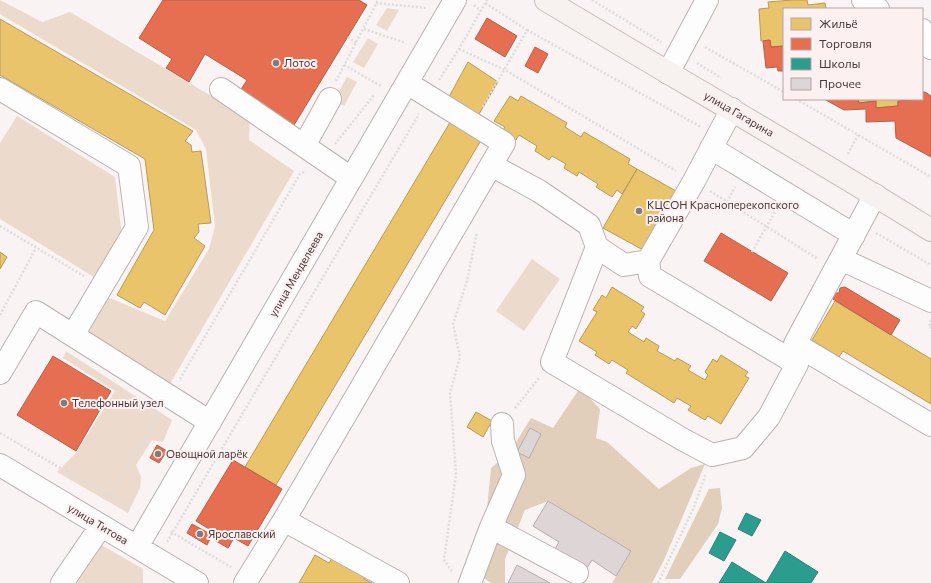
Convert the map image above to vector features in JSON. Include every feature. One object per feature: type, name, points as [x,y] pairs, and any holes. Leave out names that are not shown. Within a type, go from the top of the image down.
[{"type":"main road","name":"улица Гагарина","points":[[546,0],[668,73],[732,109],[931,230]]},
{"type":"street","name":"улица Менделеева","points":[[137,547],[455,0]]},
{"type":"street","points":[[668,73],[707,0]]},
{"type":"street","points":[[863,0],[876,8]]},
{"type":"street","points":[[923,32],[931,48]]},
{"type":"street","points":[[247,580],[284,520],[504,143],[407,83]]},
{"type":"street","points":[[221,89],[304,146],[330,152],[351,178]]},
{"type":"street","points":[[1,93],[129,166],[137,227],[73,335]]},
{"type":"street","points":[[304,146],[330,99]]},
{"type":"street","points":[[732,109],[694,182],[648,261],[650,276],[931,425]]},
{"type":"street","points":[[711,148],[854,235]]},
{"type":"street","points":[[491,165],[539,191],[590,225],[597,247],[624,265],[648,261]]},
{"type":"street","points":[[597,247],[552,362],[712,456],[743,448],[769,417],[796,354],[838,264],[875,195]]},
{"type":"street","points":[[838,264],[931,301]]},
{"type":"street","points":[[0,373],[36,312],[210,422]]},
{"type":"street","points":[[461,577],[491,527],[514,475],[503,441],[502,424]]},
{"type":"street","name":"улица Титова","points":[[0,465],[197,583]]},
{"type":"street","points":[[284,520],[398,583]]},
{"type":"street","points":[[62,583],[101,526]]},
{"type":"street","points":[[491,527],[577,573]]},
{"type":"path","points":[[330,99],[329,95],[377,2],[427,8]]},
{"type":"path","points":[[165,546],[171,532],[486,2],[527,30],[483,107],[478,127]]},
{"type":"path","points":[[424,14],[430,4]]},
{"type":"path","points":[[364,29],[407,43]]},
{"type":"path","points":[[348,37],[356,43]]},
{"type":"path","points":[[403,49],[410,37]]},
{"type":"path","points":[[687,37],[783,91]]},
{"type":"path","points":[[459,49],[505,70],[766,226],[838,264]]},
{"type":"path","points":[[344,65],[381,86]]},
{"type":"path","points":[[110,497],[300,174],[330,152],[385,80]]},
{"type":"path","points":[[798,100],[931,177]]},
{"type":"path","points":[[848,154],[858,135]]},
{"type":"path","points":[[330,152],[335,137]]},
{"type":"path","points":[[752,252],[786,193]]},
{"type":"path","points":[[0,226],[102,287]]},
{"type":"path","points":[[461,577],[444,560],[456,474],[450,393],[460,357],[453,324],[467,281],[478,227]]},
{"type":"path","points":[[0,315],[36,248]]},
{"type":"path","points":[[931,320],[929,327],[931,328]]},
{"type":"path","points":[[502,424],[552,362]]},
{"type":"path","points":[[0,432],[131,509]]},
{"type":"path","points":[[658,583],[694,507],[712,456]]},
{"type":"path","points":[[171,532],[247,580]]},
{"type":"path","points":[[134,583],[140,574],[145,577]]},
{"type":"shaded area","points":[[0,0],[42,22],[70,12],[250,119],[249,140],[294,171],[167,389],[84,335],[107,297],[165,321],[209,249],[215,226],[206,149],[196,130],[0,14]]},
{"type":"shaded area","points":[[387,8],[399,10],[387,31],[376,25]]},
{"type":"shaded area","points":[[368,38],[378,44],[364,68],[353,62]]},
{"type":"shaded area","points":[[347,77],[357,82],[344,106],[334,100]]},
{"type":"shaded area","points":[[17,116],[115,177],[122,236],[97,279],[0,219],[0,143]]},
{"type":"shaded area","points":[[532,259],[560,279],[524,331],[496,311]]},
{"type":"shaded area","points":[[66,351],[172,420],[163,442],[152,440],[136,465],[141,477],[140,488],[128,513],[57,472],[75,454],[115,391],[63,358]]},
{"type":"shaded area","points":[[580,388],[600,409],[596,438],[607,442],[659,489],[691,468],[705,464],[664,560],[652,583],[612,583],[631,551],[548,501],[525,510],[505,559],[505,583],[491,583],[466,566],[486,520],[491,468],[510,452],[531,418],[553,428]]},
{"type":"shaded area","points":[[720,488],[722,508],[718,524],[680,579],[665,579],[709,489]]},
{"type":"shaded area","points":[[98,543],[143,569],[143,583],[71,583]]},
{"type":"building: Жильё","points":[[807,0],[808,5],[825,3],[826,8],[783,8],[783,46],[771,47],[770,40],[761,41],[759,9],[769,8],[768,2]]},
{"type":"building: Жильё","points":[[0,19],[193,131],[185,141],[191,145],[192,152],[201,151],[211,223],[198,224],[199,232],[194,238],[205,246],[165,315],[144,302],[140,308],[117,295],[154,230],[145,159],[0,75]]},
{"type":"building: Жильё","points":[[468,62],[498,82],[473,124],[444,106]]},
{"type":"building: Жильё","points":[[510,96],[518,101],[521,96],[567,123],[565,127],[581,137],[584,132],[630,159],[628,164],[637,169],[622,194],[617,190],[612,197],[596,187],[598,184],[579,172],[577,176],[564,168],[566,164],[552,156],[549,160],[535,151],[537,146],[519,135],[516,140],[502,132],[505,127],[494,121]]},
{"type":"building: Жильё","points":[[858,100],[916,100],[898,101],[898,106],[876,108],[876,101],[859,103]]},
{"type":"building: Жильё","points":[[452,119],[483,137],[276,485],[245,467]]},
{"type":"building: Жильё","name":"КЦСОН Красноперекопского района","points":[[637,169],[676,191],[643,250],[603,228]]},
{"type":"building: Жильё","points":[[0,252],[7,257],[0,269]]},
{"type":"building: Жильё","points":[[612,287],[644,307],[641,311],[645,314],[636,329],[632,326],[628,332],[644,342],[646,338],[659,346],[657,351],[675,361],[677,358],[691,366],[688,370],[705,380],[708,375],[705,372],[713,359],[717,362],[721,355],[748,372],[745,376],[749,378],[721,424],[708,416],[705,420],[688,410],[691,406],[677,398],[674,403],[626,373],[628,370],[612,360],[609,364],[595,355],[597,352],[579,341],[597,312],[593,310],[602,295],[606,298]]},
{"type":"building: Жильё","points":[[835,301],[931,359],[931,404],[843,351],[839,357],[812,340]]},
{"type":"building: Жильё","points":[[476,412],[492,421],[483,437],[467,427]]},
{"type":"building: Жильё","points":[[315,555],[329,563],[333,556],[366,575],[364,579],[372,583],[299,583]]},
{"type":"building: Торговля","name":"Лотос","points":[[163,0],[359,0],[367,5],[291,130],[237,96],[247,80],[205,54],[189,82],[166,68],[172,59],[139,38]]},
{"type":"building: Торговля","points":[[487,18],[517,36],[505,57],[475,39]]},
{"type":"building: Торговля","points":[[770,40],[771,47],[783,46],[783,71],[778,71],[777,67],[766,68],[763,41]]},
{"type":"building: Торговля","points":[[535,47],[548,54],[538,73],[525,66]]},
{"type":"building: Торговля","points":[[923,92],[931,96],[931,157],[896,138],[895,121],[866,122],[866,109],[844,110],[826,100],[858,100],[859,103],[876,101],[876,108],[898,106],[898,101],[923,100]]},
{"type":"building: Торговля","points":[[721,233],[788,273],[771,301],[704,261]]},
{"type":"building: Торговля","points":[[845,287],[900,320],[891,335],[833,299],[834,293],[839,293],[840,288]]},
{"type":"building: Торговля","name":"Телефонный узел","points":[[53,356],[111,391],[76,451],[17,415]]},
{"type":"building: Торговля","name":"Овощной ларёк","points":[[157,445],[167,451],[159,463],[150,458]]},
{"type":"building: Торговля","points":[[233,460],[282,489],[248,546],[234,538],[228,548],[216,541],[219,535],[196,521]]},
{"type":"building: Торговля","name":"Ярославский","points":[[192,524],[212,535],[207,545],[187,533]]},
{"type":"building: Школы","points":[[746,513],[761,520],[752,536],[738,529]]},
{"type":"building: Школы","points":[[720,532],[736,540],[724,561],[709,553]]},
{"type":"building: Школы","points":[[785,551],[818,572],[811,583],[766,583]]},
{"type":"building: Школы","points":[[732,562],[766,583],[719,583]]},
{"type":"building: Прочее","points":[[530,428],[541,434],[529,458],[517,452]]},
{"type":"building: Прочее","points":[[548,501],[631,551],[616,576],[592,560],[587,568],[555,549],[559,542],[533,526]]},
{"type":"building: Прочее","points":[[517,565],[550,583],[508,583]]},
{"type":"place","name":"Лотос","points":[[276,63]]},
{"type":"place","name":"КЦСОН Красноперекопского района","points":[[639,211]]},
{"type":"place","name":"Телефонный узел","points":[[64,403]]},
{"type":"place","name":"Овощной ларёк","points":[[158,454]]},
{"type":"place","name":"Ярославский","points":[[200,534]]}]
